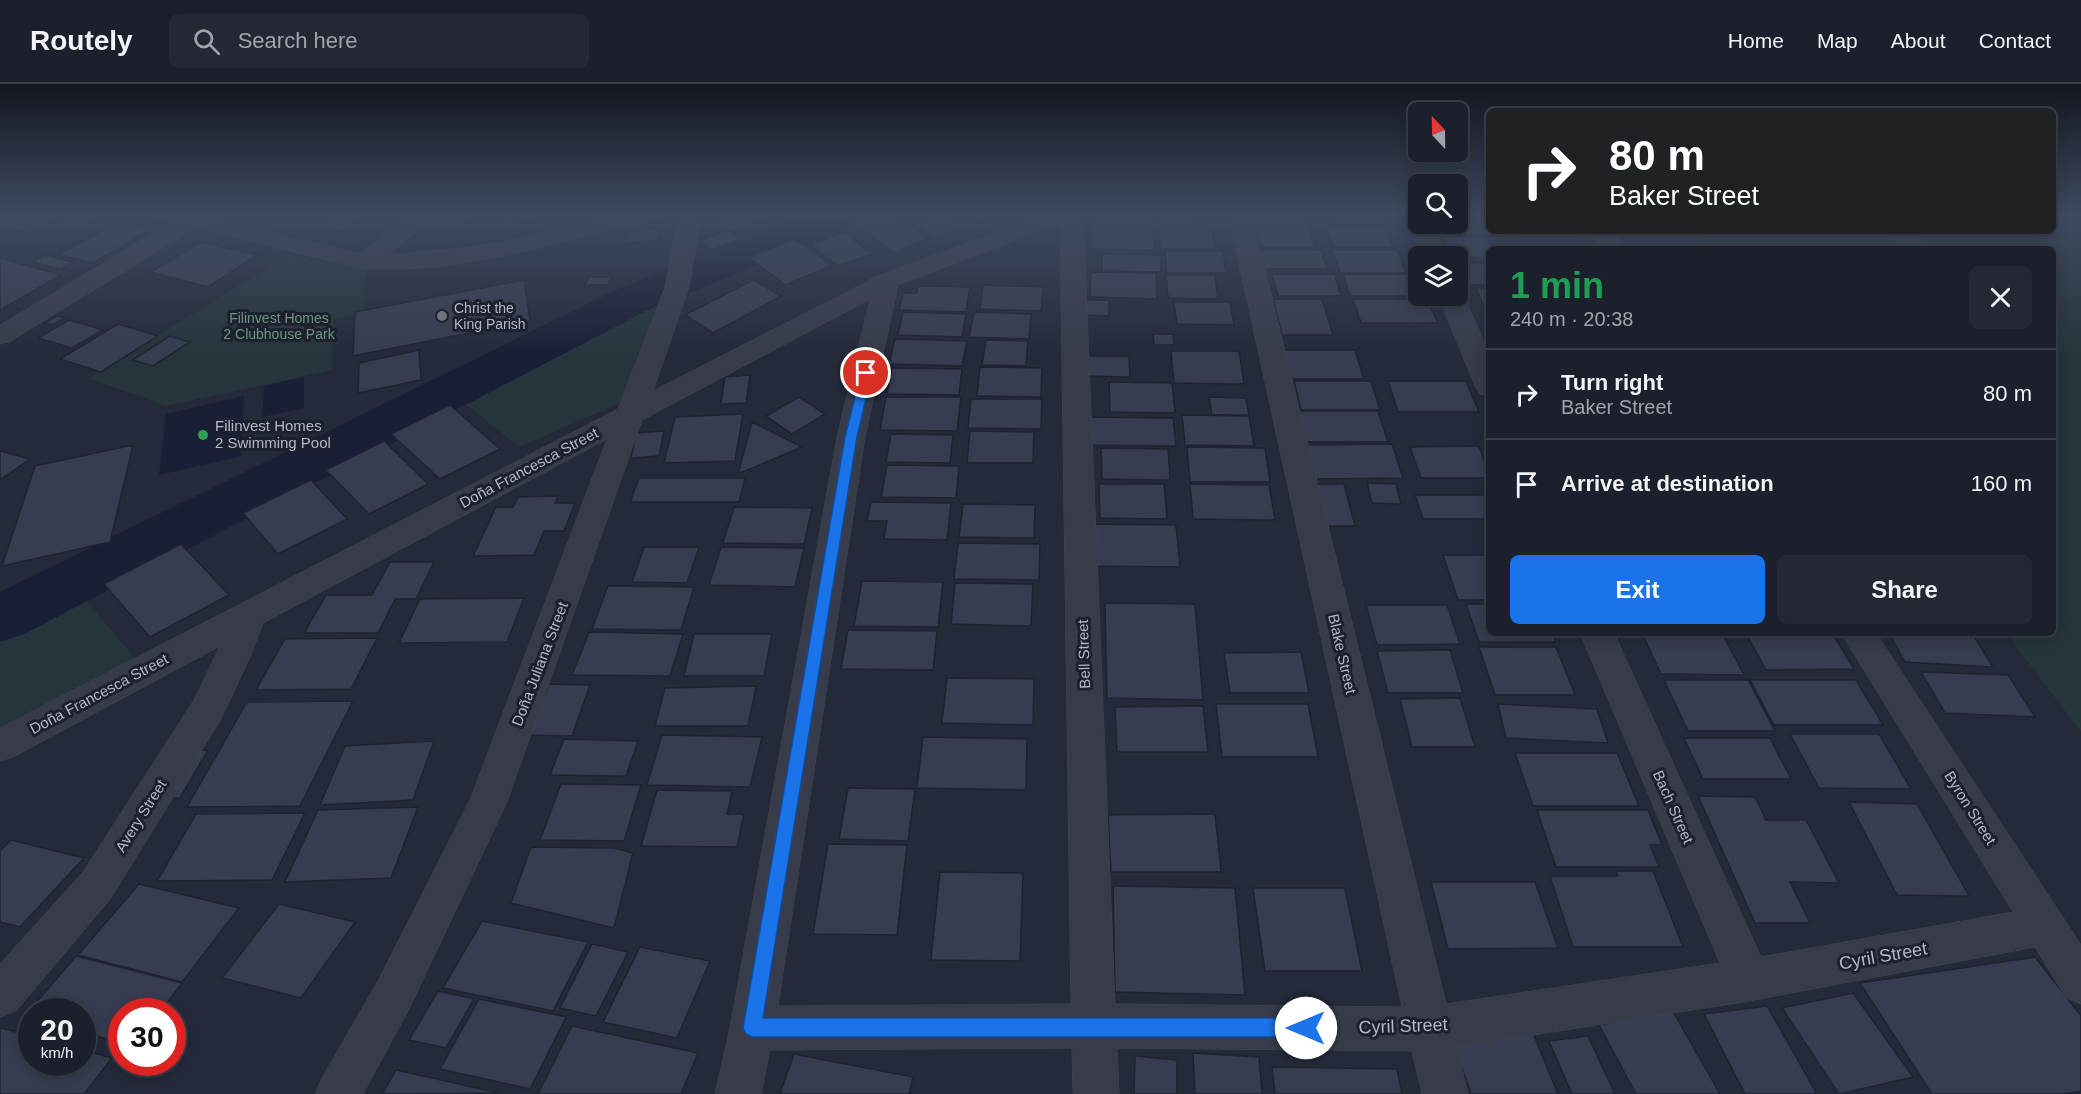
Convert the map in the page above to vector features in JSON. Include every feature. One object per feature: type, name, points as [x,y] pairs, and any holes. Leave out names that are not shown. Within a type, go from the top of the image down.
[{"type":"street","points":[[0,336],[126,260]]},
{"type":"street","points":[[356,260],[397,263],[424,260]]},
{"type":"street","name":"Doña Juliana Street","points":[[338,1094],[394,994],[488,802],[678,288],[683,260]]},
{"type":"street","name":"Doña Francesca Street","points":[[0,746],[887,281],[943,260]]},
{"type":"street","name":"Bell Street","points":[[1071,260],[1096,1094]]},
{"type":"street","name":"Blake Street","points":[[1250,260],[1445,1094]]},
{"type":"street","points":[[738,1094],[752,1028],[851,437],[887,281]]},
{"type":"street","points":[[1455,306],[1486,379]]},
{"type":"street","name":"Avery Street","points":[[0,996],[98,885],[208,709],[234,657],[249,615]]},
{"type":"street","name":"Bach Street","points":[[1598,636],[1749,980]]},
{"type":"street","name":"Byron Street","points":[[1860,636],[2081,983]]},
{"type":"street","name":"Cyril Street","points":[[752,1028],[1095,1026],[1430,1029],[1749,980],[2045,926]]},
{"type":"green space","name":"Filinvest Homes 2 Clubhouse Park","points":[[281,260],[317,260],[365,269],[364,313],[333,319],[332,370],[166,406],[88,378]]},
{"type":"green space","points":[[2056,260],[2081,260],[2081,732],[2008,636],[2056,636]]},
{"type":"green space","points":[[661,294],[620,403],[519,447],[459,399]]},
{"type":"green space","points":[[78,591],[139,663],[0,734],[0,605]]},
{"type":"water","points":[[304,377],[304,408],[262,417],[264,386]]},
{"type":"water","name":"Filinvest Homes 2 Swimming Pool","points":[[244,396],[241,456],[159,475],[166,414]]},
{"type":"building","points":[[0,260],[8,260],[61,275],[0,310]]},
{"type":"building","points":[[66,260],[73,262],[60,269],[33,262]]},
{"type":"building","points":[[80,260],[98,260],[93,263]]},
{"type":"building","points":[[171,260],[249,260],[208,287],[151,272]]},
{"type":"building","points":[[752,260],[825,260],[832,265],[786,285]]},
{"type":"building","points":[[830,260],[854,260],[838,266]]},
{"type":"building","points":[[1102,260],[1161,260],[1161,272],[1102,271]]},
{"type":"building","points":[[1166,260],[1224,260],[1226,273],[1167,273]]},
{"type":"building","points":[[1260,260],[1324,260],[1327,269],[1262,269]]},
{"type":"building","points":[[1336,260],[1401,260],[1406,273],[1340,273]]},
{"type":"building","points":[[1468,263],[1486,263],[1486,285],[1468,285]]},
{"type":"building","points":[[1091,272],[1156,273],[1157,299],[1090,297]]},
{"type":"building","points":[[1272,274],[1334,274],[1341,296],[1278,296]]},
{"type":"building","points":[[1343,274],[1406,274],[1408,279],[1408,296],[1350,296]]},
{"type":"building","points":[[1166,275],[1215,275],[1218,299],[1168,298]]},
{"type":"building","points":[[589,277],[611,277],[608,285],[585,285]]},
{"type":"building","name":"Christ the King Parish","points":[[524,280],[530,321],[353,356],[355,312]]},
{"type":"building","points":[[753,280],[781,296],[713,333],[685,315]]},
{"type":"building","points":[[983,285],[1043,287],[1041,311],[980,309]]},
{"type":"building","points":[[918,286],[970,287],[966,312],[899,310],[903,293],[917,293]]},
{"type":"building","points":[[1476,288],[1486,288],[1486,311]]},
{"type":"building","points":[[1273,299],[1322,299],[1333,335],[1282,335]]},
{"type":"building","points":[[1353,299],[1408,299],[1408,306],[1430,306],[1438,323],[1361,323]]},
{"type":"building","points":[[1078,300],[1109,300],[1109,316],[1077,315]]},
{"type":"building","points":[[1174,302],[1230,302],[1234,325],[1177,324]]},
{"type":"building","points":[[903,312],[966,314],[962,337],[898,335]]},
{"type":"building","points":[[974,312],[1031,314],[1029,339],[969,337]]},
{"type":"building","points":[[57,316],[65,318],[53,325],[44,323]]},
{"type":"building","points":[[69,320],[103,330],[72,348],[38,338]]},
{"type":"building","points":[[118,324],[158,336],[101,372],[60,359]]},
{"type":"building","points":[[1153,334],[1173,334],[1174,345],[1154,345]]},
{"type":"building","points":[[170,336],[190,342],[153,366],[132,360]]},
{"type":"building","points":[[895,339],[967,341],[962,366],[889,364]]},
{"type":"building","points":[[986,340],[1028,341],[1026,366],[982,365]]},
{"type":"building","points":[[419,350],[421,380],[358,393],[359,363]]},
{"type":"building","points":[[1281,350],[1355,350],[1364,379],[1289,379]]},
{"type":"building","points":[[1171,351],[1239,351],[1244,384],[1174,383]]},
{"type":"building","points":[[1081,356],[1129,356],[1130,377],[1081,376]]},
{"type":"building","points":[[980,367],[1042,368],[1041,397],[977,396]]},
{"type":"building","points":[[892,368],[962,369],[959,395],[887,394]]},
{"type":"building","points":[[750,375],[746,403],[721,404],[725,377]]},
{"type":"building","points":[[1294,381],[1371,381],[1380,410],[1301,410]]},
{"type":"building","points":[[1388,381],[1466,381],[1479,412],[1398,412]]},
{"type":"building","points":[[1109,382],[1172,383],[1175,413],[1110,412]]},
{"type":"building","points":[[799,397],[825,414],[792,434],[766,416]]},
{"type":"building","points":[[886,397],[961,397],[957,431],[880,430]]},
{"type":"building","points":[[1209,397],[1246,398],[1249,415],[1212,415]]},
{"type":"building","points":[[971,399],[1042,399],[1041,429],[968,428]]},
{"type":"building","points":[[450,405],[500,449],[440,479],[391,434]]},
{"type":"building","points":[[1297,411],[1378,411],[1388,442],[1304,442]]},
{"type":"building","points":[[743,414],[735,461],[664,463],[675,417]]},
{"type":"building","points":[[1182,415],[1249,416],[1254,446],[1185,445]]},
{"type":"building","points":[[1081,417],[1173,418],[1176,446],[1081,445]]},
{"type":"building","points":[[752,422],[802,447],[738,474]]},
{"type":"building","points":[[664,431],[659,456],[631,458],[636,433]]},
{"type":"building","points":[[970,431],[1034,432],[1033,463],[967,463]]},
{"type":"building","points":[[891,434],[953,435],[950,463],[886,462]]},
{"type":"building","points":[[384,441],[428,484],[369,514],[326,470]]},
{"type":"building","points":[[1392,444],[1403,478],[1314,479],[1305,445]]},
{"type":"building","points":[[133,445],[110,542],[2,566],[35,466]]},
{"type":"building","points":[[1479,446],[1486,466],[1486,478],[1421,478],[1410,447]]},
{"type":"building","points":[[1187,447],[1265,448],[1270,482],[1190,482]]},
{"type":"building","points":[[1101,448],[1168,449],[1170,480],[1102,479]]},
{"type":"building","points":[[0,451],[30,459],[0,480]]},
{"type":"building","points":[[887,465],[959,466],[956,498],[881,497]]},
{"type":"building","points":[[639,478],[745,478],[739,502],[630,502]]},
{"type":"building","points":[[311,480],[347,519],[278,554],[243,513]]},
{"type":"building","points":[[1367,483],[1396,484],[1401,504],[1372,503]]},
{"type":"building","points":[[1099,484],[1164,484],[1167,519],[1100,518]]},
{"type":"building","points":[[1190,484],[1269,485],[1275,520],[1193,519]]},
{"type":"building","points":[[1310,484],[1344,484],[1355,526],[1320,526]]},
{"type":"building","points":[[1415,495],[1486,495],[1486,519],[1423,519]]},
{"type":"building","points":[[558,496],[555,503],[575,503],[564,531],[544,531],[534,555],[473,556],[496,507],[513,507],[518,497]]},
{"type":"building","points":[[871,502],[951,503],[947,540],[884,539],[887,521],[867,521]]},
{"type":"building","points":[[963,504],[1035,505],[1034,538],[959,537]]},
{"type":"building","points":[[734,507],[812,508],[804,544],[723,543]]},
{"type":"building","points":[[1088,524],[1176,525],[1180,567],[1089,566]]},
{"type":"building","points":[[958,543],[1040,544],[1039,580],[954,579]]},
{"type":"building","points":[[181,544],[229,595],[150,637],[104,584]]},
{"type":"building","points":[[644,547],[699,547],[687,583],[632,582]]},
{"type":"building","points":[[721,547],[804,548],[795,587],[709,585]]},
{"type":"building","points":[[1443,555],[1486,555],[1486,600],[1458,600]]},
{"type":"building","points":[[390,562],[434,562],[416,599],[395,599],[378,633],[304,633],[326,595],[372,595]]},
{"type":"building","points":[[862,581],[943,582],[938,627],[854,626]]},
{"type":"building","points":[[955,583],[1033,584],[1031,626],[951,624]]},
{"type":"building","points":[[608,586],[694,587],[681,630],[592,629]]},
{"type":"building","points":[[524,598],[507,642],[399,643],[420,599]]},
{"type":"building","points":[[1105,603],[1195,604],[1203,700],[1107,698]]},
{"type":"building","points":[[1466,604],[1486,604],[1486,636],[1553,636],[1555,642],[1479,642]]},
{"type":"building","points":[[1366,605],[1447,605],[1460,644],[1377,645]]},
{"type":"building","points":[[848,630],[937,631],[933,670],[841,669]]},
{"type":"building","points":[[589,632],[683,634],[670,676],[572,675]]},
{"type":"building","points":[[694,634],[772,634],[764,676],[684,676]]},
{"type":"building","points":[[1643,636],[1724,636],[1744,675],[1661,674]]},
{"type":"building","points":[[1748,636],[1834,636],[1854,669],[1766,670]]},
{"type":"building","points":[[1891,636],[1974,636],[1993,667],[1905,662]]},
{"type":"building","points":[[377,638],[351,689],[256,690],[285,639]]},
{"type":"building","points":[[1479,647],[1556,647],[1575,695],[1495,695]]},
{"type":"building","points":[[1450,650],[1463,693],[1388,693],[1377,651]]},
{"type":"building","points":[[1301,652],[1309,693],[1230,693],[1224,653]]},
{"type":"building","points":[[1921,672],[2008,675],[2035,717],[1945,713]]},
{"type":"building","points":[[947,678],[1034,679],[1033,725],[942,723]]},
{"type":"building","points":[[1664,680],[1748,680],[1775,731],[1688,731]]},
{"type":"building","points":[[1750,680],[1856,680],[1883,725],[1774,725]]},
{"type":"building","points":[[549,684],[590,685],[572,736],[529,735]]},
{"type":"building","points":[[756,686],[748,726],[655,726],[665,688]]},
{"type":"building","points":[[1460,698],[1475,747],[1412,747],[1400,699]]},
{"type":"building","points":[[353,701],[300,806],[187,807],[247,702]]},
{"type":"building","points":[[1216,704],[1308,704],[1318,757],[1222,757]]},
{"type":"building","points":[[1498,704],[1597,709],[1608,743],[1506,738]]},
{"type":"building","points":[[1203,706],[1208,752],[1117,752],[1115,707]]},
{"type":"building","points":[[1790,734],[1879,734],[1911,789],[1819,788]]},
{"type":"building","points":[[662,735],[762,737],[750,787],[647,785]]},
{"type":"building","points":[[923,737],[1027,739],[1026,790],[917,788]]},
{"type":"building","points":[[1684,738],[1770,738],[1791,779],[1703,779]]},
{"type":"building","points":[[564,739],[638,741],[626,776],[550,775]]},
{"type":"building","points":[[434,741],[413,800],[320,805],[345,746]]},
{"type":"building","points":[[187,750],[208,750],[180,798],[159,799]]},
{"type":"building","points":[[1515,753],[1617,753],[1639,806],[1533,806]]},
{"type":"building","points":[[561,784],[641,785],[624,841],[540,840]]},
{"type":"building","points":[[848,788],[915,789],[908,841],[839,839]]},
{"type":"building","points":[[657,790],[732,791],[727,814],[744,814],[737,847],[641,846]]},
{"type":"building","points":[[1698,796],[1755,797],[1766,820],[1806,820],[1839,883],[1790,882],[1810,923],[1755,923]]},
{"type":"building","points":[[1849,802],[1917,804],[1969,896],[1897,895]]},
{"type":"building","points":[[418,807],[391,878],[285,882],[318,810]]},
{"type":"building","points":[[1537,810],[1648,810],[1662,845],[1650,845],[1659,867],[1556,867]]},
{"type":"building","points":[[305,813],[272,880],[157,881],[196,814]]},
{"type":"building","points":[[1215,814],[1221,872],[1111,872],[1108,815]]},
{"type":"building","points":[[11,840],[84,858],[20,927],[0,922],[0,851]]},
{"type":"building","points":[[828,844],[907,845],[897,935],[813,934]]},
{"type":"building","points":[[531,847],[614,848],[633,853],[614,928],[511,903]]},
{"type":"building","points":[[1616,871],[1653,871],[1683,947],[1573,947],[1550,876],[1618,876]]},
{"type":"building","points":[[940,872],[1023,873],[1020,961],[931,960]]},
{"type":"building","points":[[1431,882],[1535,882],[1558,948],[1448,949]]},
{"type":"building","points":[[139,884],[239,908],[182,982],[78,955]]},
{"type":"building","points":[[1113,886],[1235,888],[1245,995],[1115,992]]},
{"type":"building","points":[[1253,888],[1345,888],[1362,971],[1265,971]]},
{"type":"building","points":[[279,904],[355,922],[301,998],[222,978]]},
{"type":"building","points":[[482,921],[588,942],[553,1011],[443,988]]},
{"type":"building","points":[[592,944],[628,952],[596,1016],[560,1008]]},
{"type":"building","points":[[640,947],[710,961],[677,1038],[603,1022]]},
{"type":"building","points":[[76,956],[182,983],[171,998],[108,998],[108,1039],[96,1036],[96,998],[40,998]]},
{"type":"building","points":[[2035,957],[2081,1016],[2081,1091],[2063,1094],[1932,1094],[1860,983]]},
{"type":"building","points":[[438,991],[474,999],[446,1048],[409,1040]]},
{"type":"building","points":[[1853,993],[1913,1077],[1839,1094],[1782,1008]]},
{"type":"building","points":[[479,999],[566,1017],[530,1089],[440,1069]]},
{"type":"building","points":[[1767,1006],[1817,1094],[1745,1094],[1704,1014]]},
{"type":"building","points":[[1672,1010],[1720,1094],[1636,1094],[1599,1025]]},
{"type":"building","points":[[572,1026],[698,1053],[681,1094],[538,1094]]},
{"type":"building","points":[[0,1028],[18,1032],[18,1076],[96,1076],[96,1054],[108,1057],[108,1063],[84,1094],[0,1094]]},
{"type":"building","points":[[1533,1033],[1558,1094],[1471,1094],[1453,1043]]},
{"type":"building","points":[[1588,1036],[1615,1094],[1572,1094],[1549,1041]]},
{"type":"building","points":[[1193,1053],[1259,1057],[1262,1094],[1195,1094]]},
{"type":"building","points":[[794,1054],[913,1077],[909,1094],[780,1094]]},
{"type":"building","points":[[1135,1056],[1177,1060],[1177,1094],[1134,1094]]},
{"type":"building","points":[[1272,1067],[1397,1069],[1402,1094],[1275,1094]]},
{"type":"building","points":[[396,1070],[499,1093],[382,1094]]},
{"type":"waterway","points":[[0,619],[632,300],[730,260]]},
{"type":"place","name":"Christ the King Parish","points":[[442,316]]},
{"type":"place","name":"Filinvest Homes 2 Swimming Pool","points":[[203,435]]},
{"type":"route","points":[[866,373],[851,437],[752,1028],[1095,1026],[1306,1028]]}]
